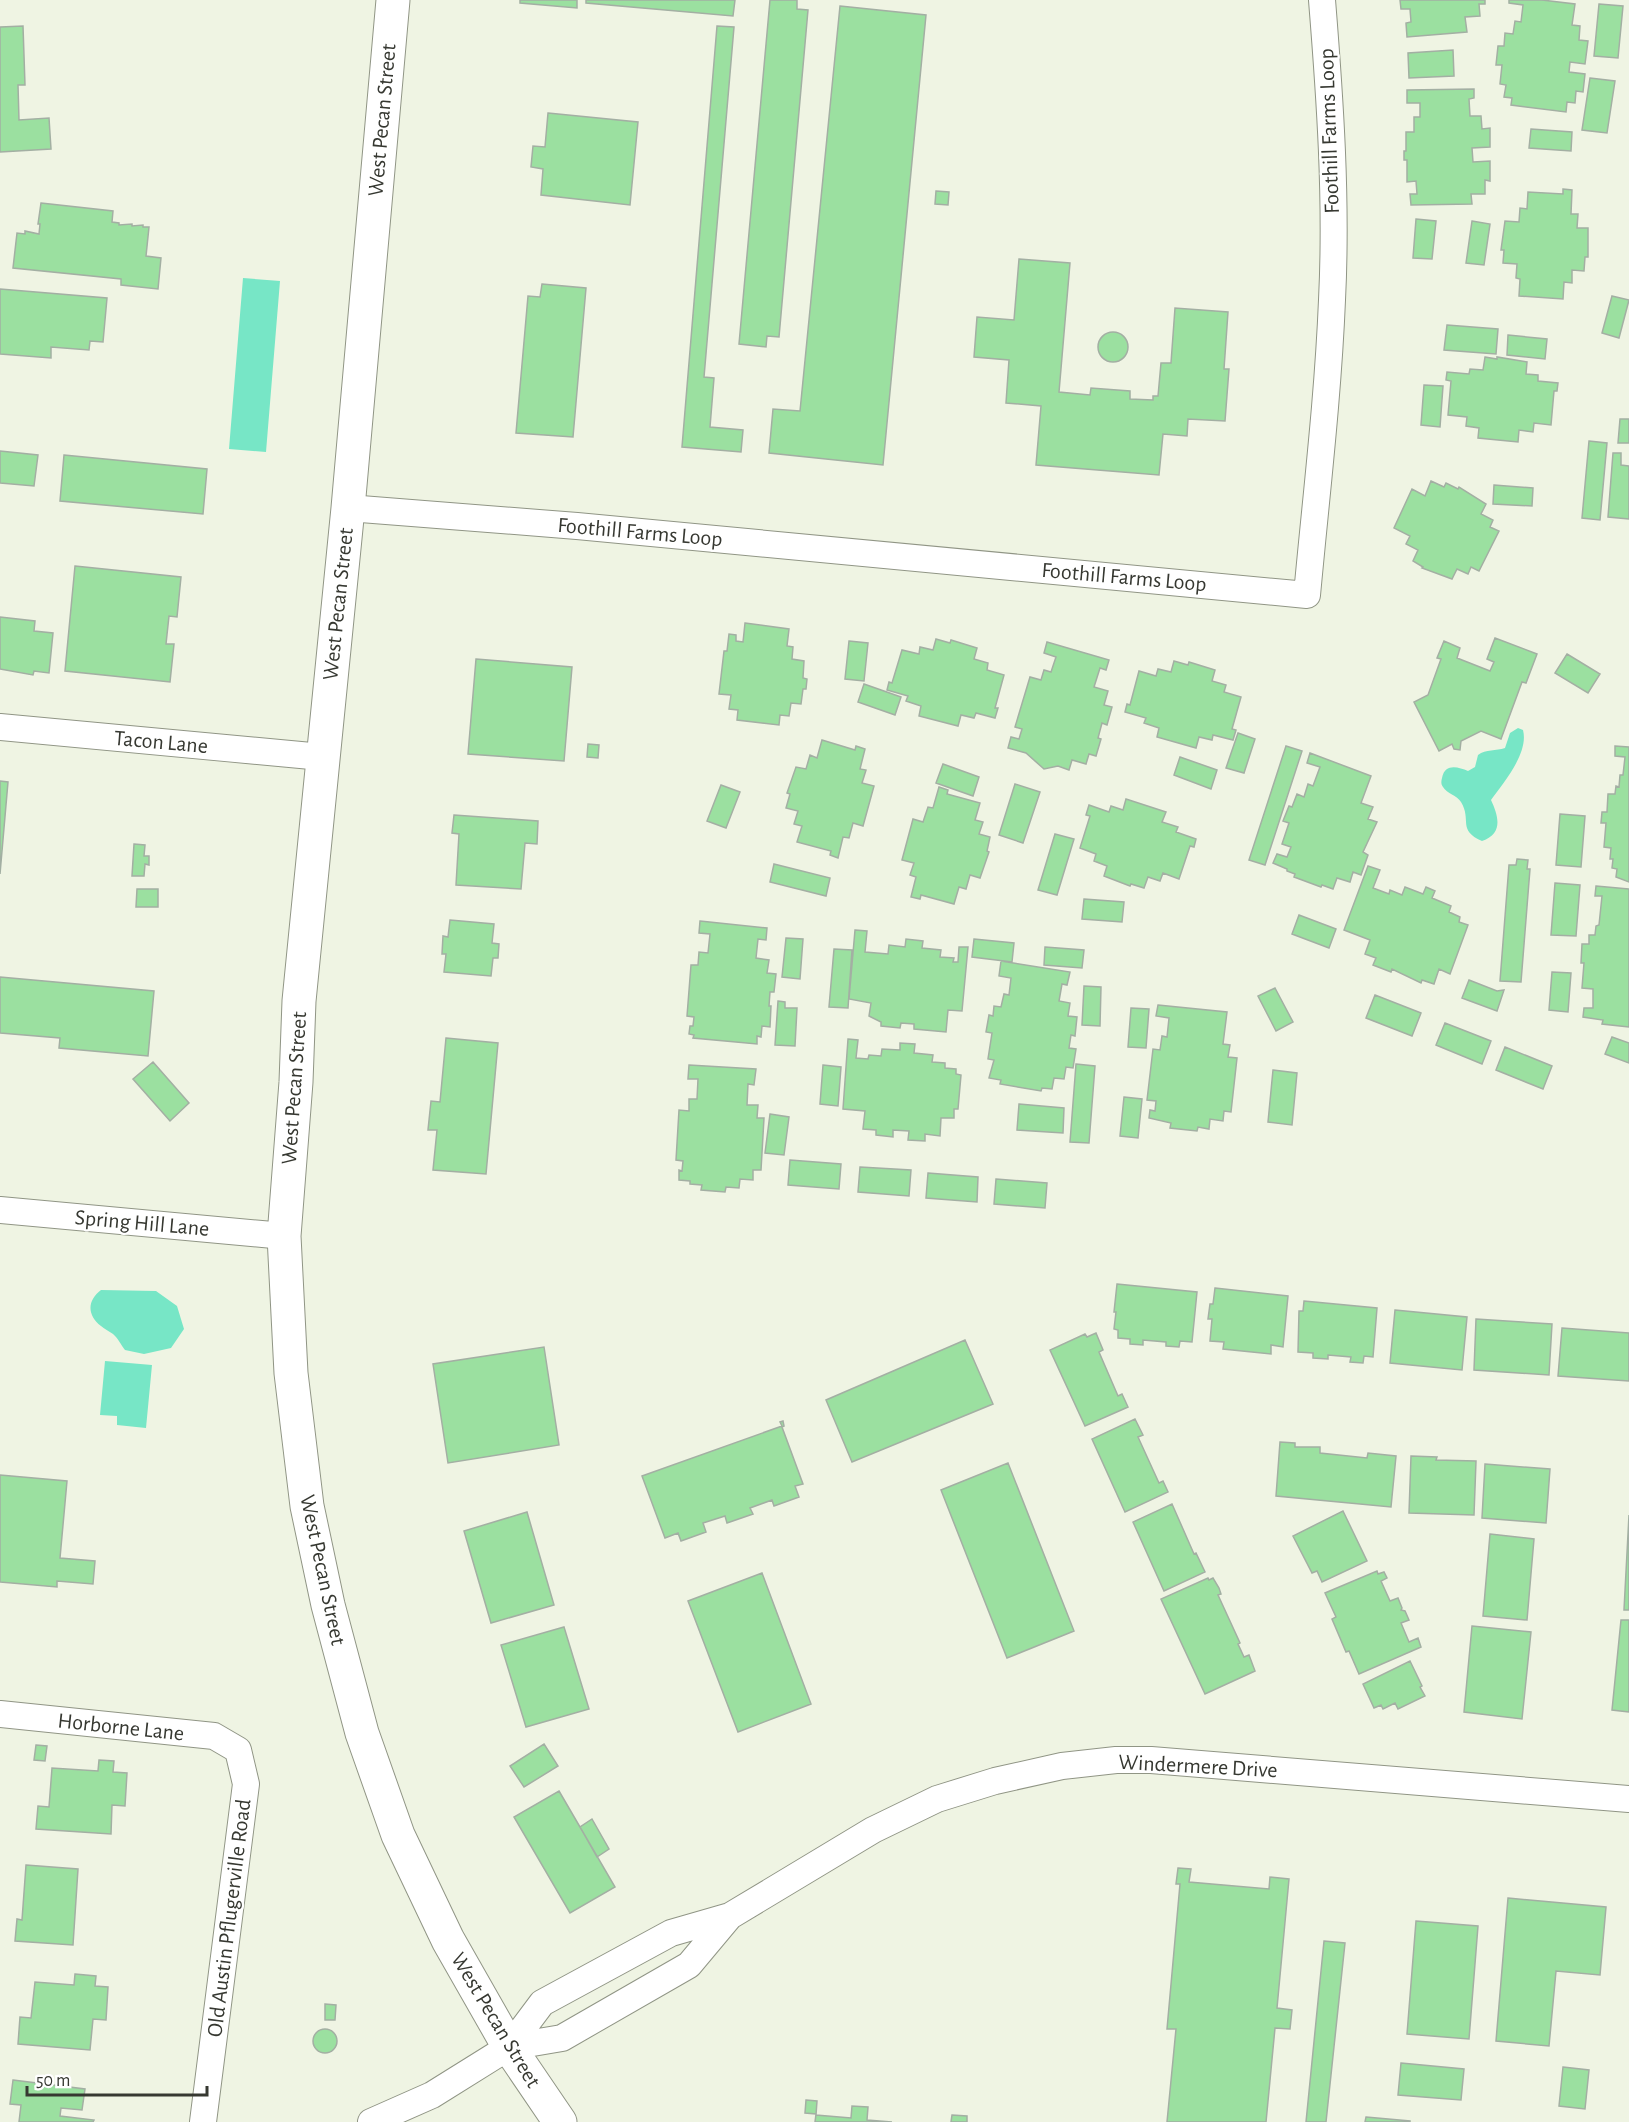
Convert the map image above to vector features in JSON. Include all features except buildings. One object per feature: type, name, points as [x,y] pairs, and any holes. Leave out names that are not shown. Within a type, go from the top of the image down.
[{"type":"main road","name":"West Pecan Street","points":[[393,0],[348,508],[299,1001],[296,1082],[284,1236],[291,1373],[307,1506],[326,1596],[362,1733],[405,1850],[448,1940],[509,2047],[560,2122]]},
{"type":"street","name":"Foothill Farms Loop","points":[[348,508],[599,528],[1307,595],[1328,378],[1333,298],[1333,195],[1328,63],[1322,0]]},
{"type":"street","name":"Tacon Lane","points":[[0,727],[322,757]]},
{"type":"street","name":"Spring Hill Lane","points":[[0,1210],[284,1236]]},
{"type":"street","name":"Horborne Lane","points":[[0,1714],[214,1736],[238,1750]]},
{"type":"street","name":"Old Austin Pflugerville Road","points":[[203,2122],[246,1785],[238,1750]]},
{"type":"street","name":"Windermere Drive","points":[[371,2122],[432,2095],[509,2047],[542,2003],[671,1933],[730,1916],[873,1830],[937,1799],[995,1781],[1062,1766],[1116,1760],[1151,1760],[1629,1799]]},
{"type":"street","name":"Windermere Drive","points":[[509,2047],[562,2038],[689,1965],[730,1916]]},
{"type":"shaded area","points":[[243,278],[280,281],[266,452],[229,449]]},
{"type":"shaded area","points":[[1518,728],[1523,730],[1524,739],[1519,758],[1491,800],[1496,813],[1496,829],[1489,838],[1482,841],[1474,837],[1467,829],[1464,808],[1457,798],[1445,789],[1442,778],[1449,768],[1468,771],[1475,767],[1478,755],[1505,748],[1510,733]]},
{"type":"shaded area","points":[[101,1290],[156,1291],[177,1306],[184,1329],[171,1348],[144,1354],[125,1350],[115,1336],[96,1321],[91,1312],[93,1298]]},
{"type":"shaded area","points":[[105,1361],[152,1365],[146,1428],[117,1425],[117,1416],[100,1415]]}]
